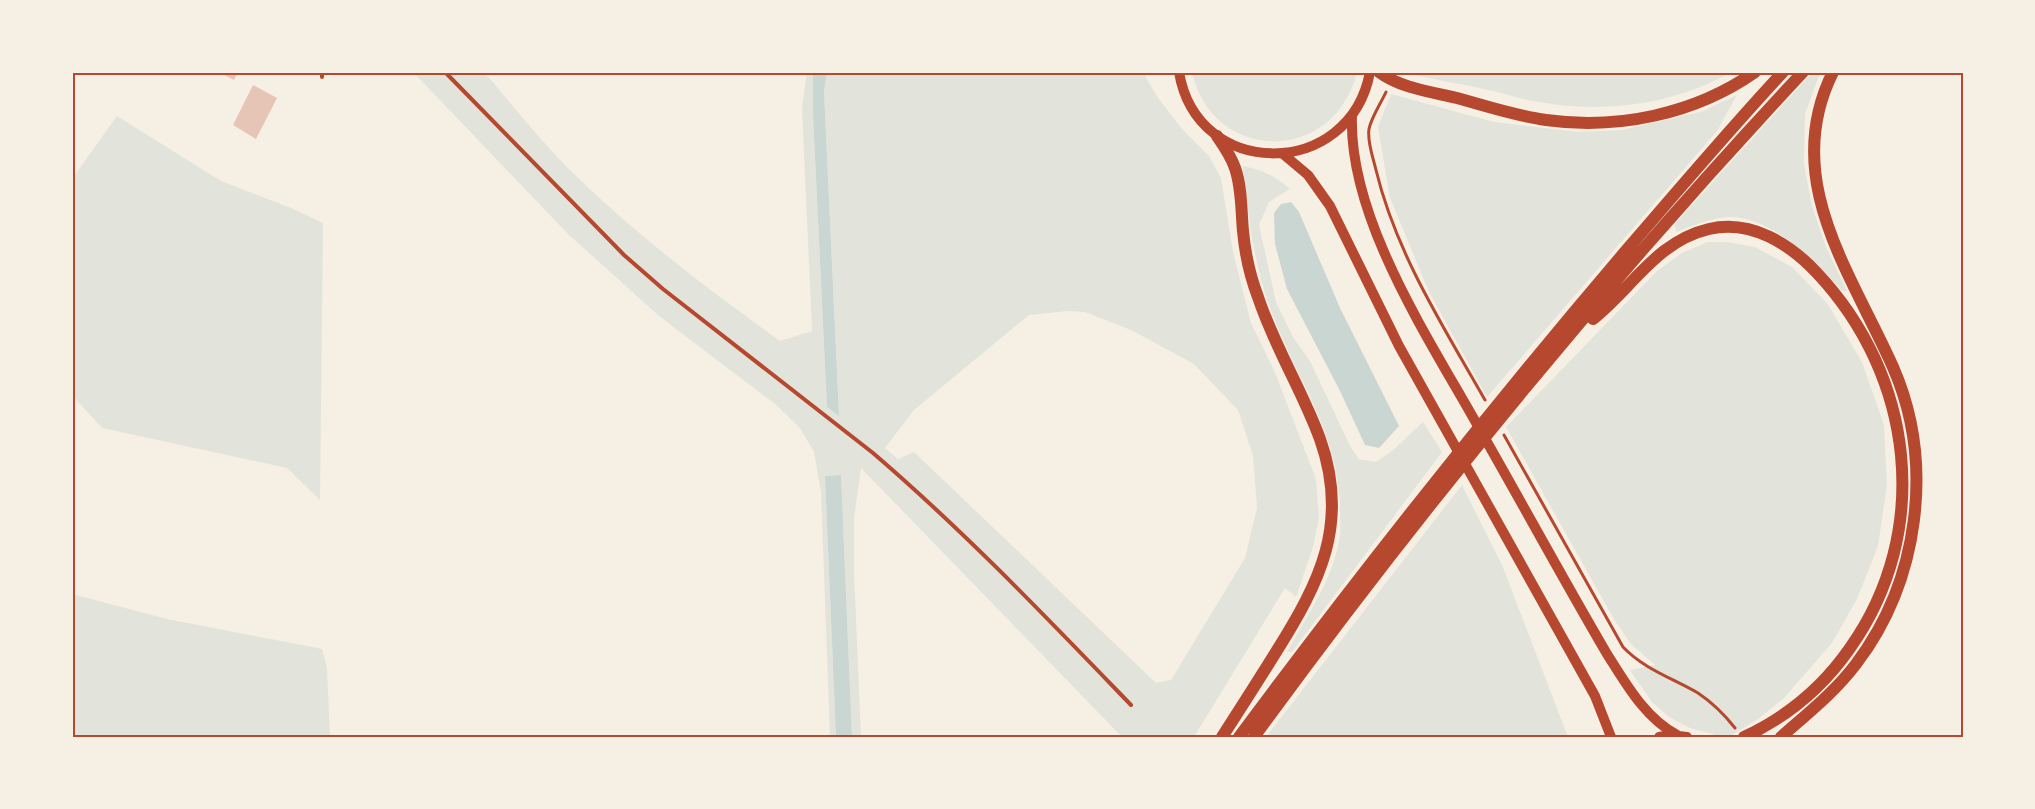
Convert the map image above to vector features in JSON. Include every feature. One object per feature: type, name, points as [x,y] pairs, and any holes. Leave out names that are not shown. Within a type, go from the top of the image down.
[{"type":"highway","points":[[1379,72],[1414,87],[1519,115],[1560,122],[1592,123],[1635,119],[1675,111],[1717,94],[1755,72]]},
{"type":"highway","points":[[1239,737],[1430,487],[1516,380],[1700,164],[1783,72]]},
{"type":"highway","points":[[1254,737],[1328,637],[1436,499],[1566,340],[1650,242],[1803,72]]},
{"type":"highway","points":[[1781,737],[1834,689],[1855,666],[1872,640],[1905,569],[1915,509],[1916,478],[1908,411],[1893,367],[1838,250],[1822,208],[1815,181],[1813,153],[1815,123],[1821,98],[1833,72]]},
{"type":"highway","points":[[1217,136],[1228,152],[1238,178],[1246,252],[1254,285],[1321,442],[1329,473],[1332,506],[1327,548],[1310,593],[1292,626],[1222,737]]},
{"type":"highway","points":[[1566,340],[1597,316],[1647,264],[1672,245],[1706,230],[1735,227],[1766,235],[1786,246],[1812,267],[1832,289],[1851,316],[1874,357],[1892,407],[1902,460],[1902,508],[1891,568],[1864,626],[1833,670],[1795,707],[1773,723],[1744,737]]},
{"type":"main road","points":[[1179,72],[1183,90],[1193,111],[1217,136],[1248,151],[1283,154],[1316,145],[1336,132],[1352,116],[1363,96],[1370,72]]},
{"type":"main road","points":[[1352,116],[1353,153],[1369,213],[1385,253],[1409,301],[1607,654],[1651,716],[1667,730],[1682,736]]},
{"type":"main road","points":[[1283,154],[1308,175],[1330,206],[1414,375],[1595,696],[1611,737]]},
{"type":"main road","points":[[1659,737],[1682,736]]},
{"type":"lane","points":[[446,72],[624,255],[663,289],[902,478],[1000,570],[1131,705]]},
{"type":"shaded area","points":[[413,72],[484,72],[554,154],[616,213],[696,279],[780,341],[812,331],[802,108],[807,72],[813,72],[827,407],[839,415],[824,91],[827,72],[1143,72],[1156,95],[1182,129],[1209,156],[1221,178],[1233,252],[1251,323],[1274,370],[1316,479],[1319,518],[1313,547],[1296,597],[1285,588],[1194,737],[1119,737],[1120,735],[861,468],[854,518],[854,572],[861,737],[852,737],[841,475],[825,476],[836,737],[830,737],[821,492],[814,452],[800,428],[775,404],[659,316],[568,234]],"holes":[[[1068,311],[1085,312],[1131,330],[1194,364],[1238,410],[1253,456],[1257,508],[1245,558],[1171,680],[1156,683],[914,452],[898,459],[885,448],[914,410],[1029,315]]]},
{"type":"shaded area","points":[[813,72],[827,72],[824,91],[839,416],[827,407]]},
{"type":"shaded area","points":[[1192,72],[1357,72],[1344,102],[1325,124],[1301,137],[1274,141],[1248,137],[1224,124],[1204,102]]},
{"type":"shaded area","points":[[1403,72],[1732,72],[1708,84],[1660,100],[1610,107],[1584,107],[1533,101]]},
{"type":"shaded area","points":[[1813,72],[1820,73],[1805,114],[1804,164],[1812,206],[1826,247],[1847,291],[1842,291],[1820,267],[1793,244],[1763,225],[1748,220],[1725,217],[1677,232],[1674,225]]},
{"type":"shaded area","points":[[1391,94],[1494,122],[1579,132],[1621,130],[1700,112],[1737,95],[1717,131],[1487,397],[1429,292],[1390,198],[1378,127]]},
{"type":"shaded area","points":[[117,116],[221,181],[323,223],[320,500],[287,468],[102,428],[72,395],[72,179]]},
{"type":"shaded area","points":[[1243,166],[1268,174],[1290,189],[1269,202],[1259,225],[1276,302],[1293,337],[1310,361],[1350,446],[1359,459],[1376,462],[1392,451],[1423,422],[1442,452],[1292,652],[1287,652],[1318,598],[1336,556],[1340,538],[1339,489],[1326,434],[1280,332],[1263,288],[1252,236]]},
{"type":"shaded area","points":[[1291,202],[1299,212],[1340,308],[1399,426],[1379,448],[1365,445],[1287,289],[1275,244],[1274,213],[1281,204]]},
{"type":"shaded area","points":[[1708,242],[1726,242],[1755,247],[1792,267],[1827,303],[1862,362],[1884,425],[1887,485],[1878,546],[1857,599],[1832,643],[1784,698],[1758,719],[1732,735],[1716,735],[1690,728],[1669,717],[1652,702],[1630,670],[1655,665],[1631,644],[1615,621],[1506,427],[1657,271],[1682,253]]},
{"type":"shaded area","points":[[841,475],[852,737],[836,737],[825,476]]},
{"type":"shaded area","points":[[1462,485],[1502,565],[1568,737],[1266,737]]},
{"type":"shaded area","points":[[72,594],[167,619],[322,649],[327,668],[330,737],[72,737]]},
{"type":"building","points":[[218,72],[238,72],[234,80]]},
{"type":"building","points":[[253,85],[277,98],[256,139],[233,125]]}]
